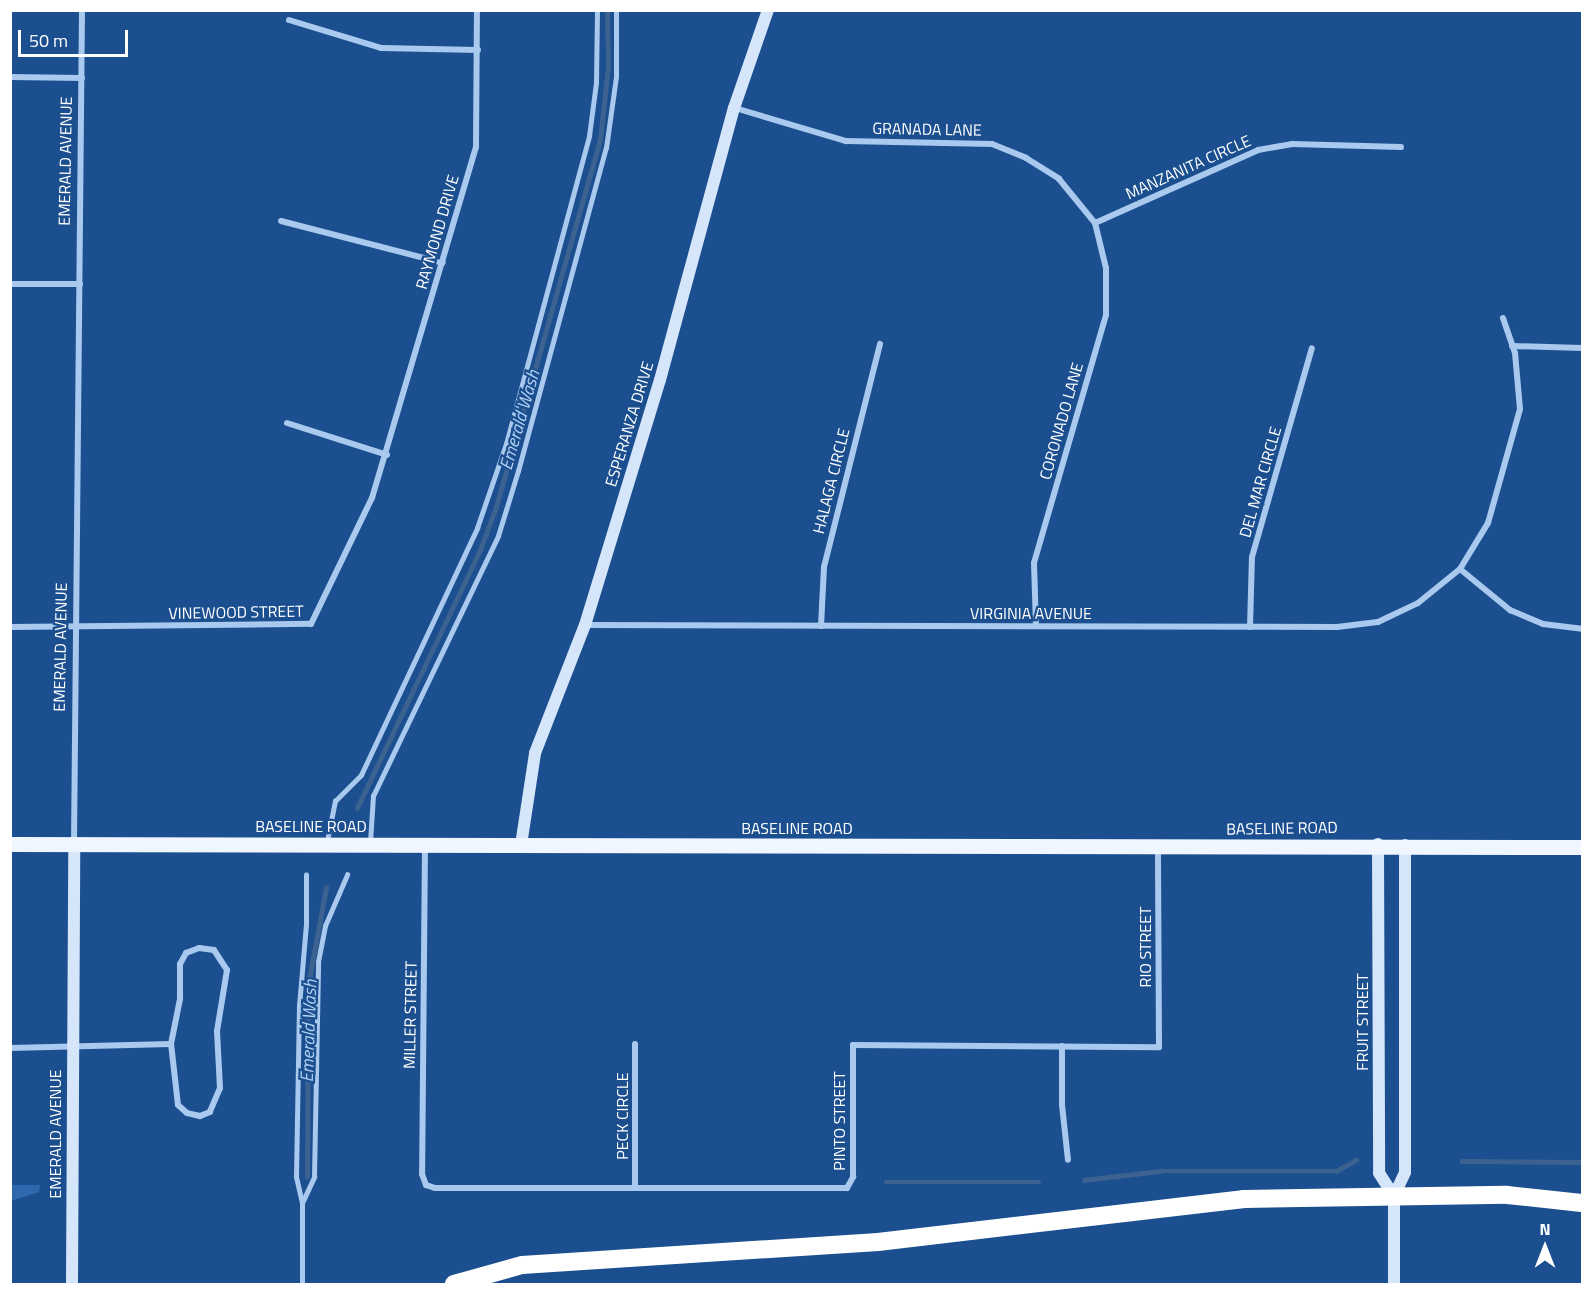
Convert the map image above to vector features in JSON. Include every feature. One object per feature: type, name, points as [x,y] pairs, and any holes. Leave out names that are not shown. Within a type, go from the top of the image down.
[{"type":"highway","points":[[454,1284],[522,1265],[878,1242],[1244,1199],[1507,1195],[1582,1203]]},
{"type":"highway","points":[[442,1284],[482,1284]]},
{"type":"main road","name":"ESPERANZA DRIVE","points":[[521,845],[535,753],[585,625],[660,380],[734,108],[768,10]]},
{"type":"main road","name":"BASELINE ROAD","points":[[10,844],[1582,846]]},
{"type":"main road","name":"EMERALD AVENUE","points":[[72,1284],[71,1047],[74,844]]},
{"type":"main road","name":"FRUIT STREET","points":[[1378,844],[1379,1173],[1394,1196]]},
{"type":"main road","points":[[1394,1284],[1394,1196],[1405,1172],[1405,845]]},
{"type":"street","name":"EMERALD AVENUE","points":[[74,844],[82,10]]},
{"type":"street","name":"RAYMOND DRIVE","points":[[387,455],[476,147],[477,10]]},
{"type":"street","points":[[289,20],[381,48],[478,50]]},
{"type":"street","points":[[10,77],[82,78]]},
{"type":"street","name":"GRANADA LANE","points":[[734,108],[846,141],[992,144],[1026,158],[1059,179],[1095,223]]},
{"type":"street","name":"MANZANITA CIRCLE","points":[[1095,223],[1258,150],[1292,144],[1401,147]]},
{"type":"street","points":[[281,221],[442,263]]},
{"type":"street","name":"CORONADO LANE","points":[[1036,626],[1034,562],[1106,315],[1106,268],[1095,223]]},
{"type":"street","points":[[10,284],[80,284]]},
{"type":"street","name":"VIRGINIA AVENUE","points":[[585,625],[1337,627],[1378,622],[1418,603],[1460,569],[1488,523],[1520,409],[1512,346],[1503,318]]},
{"type":"street","name":"HALAGA CIRCLE","points":[[822,626],[824,567],[880,344]]},
{"type":"street","points":[[1512,346],[1582,348]]},
{"type":"street","name":"DEL MAR CIRCLE","points":[[1250,627],[1252,557],[1312,348]]},
{"type":"street","points":[[287,423],[387,455]]},
{"type":"street","name":"VINEWOOD STREET","points":[[10,627],[311,624],[372,498],[387,455]]},
{"type":"street","points":[[1460,569],[1510,610],[1543,624],[1582,629]]},
{"type":"street","name":"MILLER STREET","points":[[425,844],[422,1174],[426,1185]]},
{"type":"street","name":"RIO STREET","points":[[1158,847],[1159,1047]]},
{"type":"street","points":[[199,948],[214,951],[227,970],[217,1031],[220,1088],[210,1112],[200,1116],[187,1113],[178,1105],[171,1044],[180,999],[180,964],[186,953],[199,948]]},
{"type":"street","points":[[10,1048],[171,1044]]},
{"type":"street","name":"PECK CIRCLE","points":[[635,1044],[635,1188]]},
{"type":"street","name":"PINTO STREET","points":[[426,1185],[435,1188],[847,1188],[853,1177],[853,1045],[1159,1047]]},
{"type":"street","points":[[1062,1046],[1062,1105],[1068,1160]]},
{"type":"lane","points":[[326,844],[335,801],[361,775],[477,528],[502,454],[589,136],[596,83],[597,10]]},
{"type":"lane","points":[[370,844],[373,796],[498,536],[518,471],[606,148],[616,77],[616,10]]},
{"type":"lane","points":[[302,1284],[302,1203],[296,1177],[298,1006],[306,926],[306,875]]},
{"type":"lane","points":[[302,1203],[314,1177],[318,962],[325,926],[346,875]]},
{"type":"shaded area","points":[[11,1185],[40,1185],[39,1192],[11,1201]]},
{"type":"waterway","name":"Emerald Wash","points":[[357,808],[480,550],[496,507],[600,140],[608,66],[607,10]]},
{"type":"waterway","name":"Emerald Wash","points":[[307,1177],[308,985],[326,888]]},
{"type":"waterway","points":[[1084,1180],[1161,1171],[1336,1171],[1356,1160]]},
{"type":"waterway","points":[[1462,1161],[1582,1162]]},
{"type":"waterway","points":[[886,1182],[1039,1182]]}]
